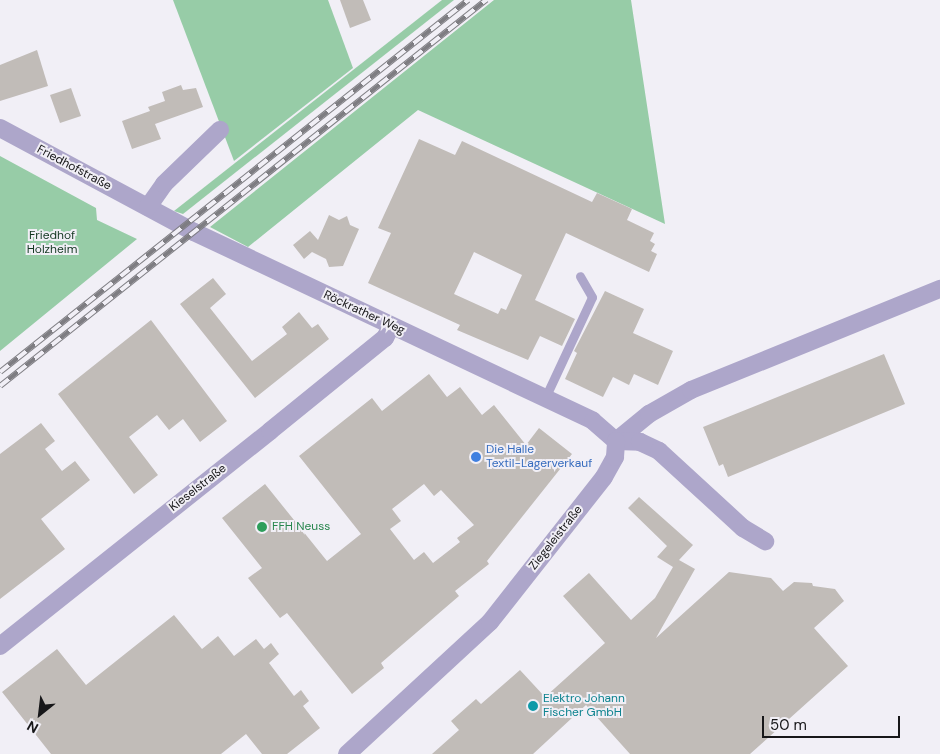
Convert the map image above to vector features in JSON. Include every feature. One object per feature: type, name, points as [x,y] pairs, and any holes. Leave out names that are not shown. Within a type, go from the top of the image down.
[{"type":"street","name":"Friedhofstraße","points":[[0,128],[183,226]]},
{"type":"street","points":[[148,207],[164,184],[220,130]]},
{"type":"street","name":"Röckrather Weg","points":[[183,226],[593,420],[616,441]]},
{"type":"street","points":[[616,441],[649,414],[691,390],[940,290]]},
{"type":"street","name":"Kieselstraße","points":[[0,646],[270,432],[384,338],[391,326]]},
{"type":"street","points":[[616,441],[640,442],[659,451],[742,528],[764,541]]},
{"type":"street","name":"Ziegeleistraße","points":[[347,754],[490,622],[608,472],[616,441]]},
{"type":"lane","points":[[545,398],[592,297],[580,276]]},
{"type":"green space","points":[[173,0],[328,0],[353,68],[234,161]]},
{"type":"green space","points":[[442,0],[454,0],[183,214],[174,211]]},
{"type":"green space","points":[[494,0],[631,0],[665,224],[418,110],[248,247],[210,227]]},
{"type":"green space","name":"Friedhof Holzheim","points":[[0,156],[96,208],[97,220],[137,239],[0,351]]},
{"type":"building","points":[[340,0],[363,0],[371,20],[350,28]]},
{"type":"building","points":[[37,50],[48,86],[0,101],[0,65]]},
{"type":"building","points":[[181,85],[183,90],[196,88],[203,107],[155,124],[161,139],[132,149],[122,121],[150,111],[148,107],[165,101],[162,92]]},
{"type":"building","points":[[71,88],[81,116],[60,123],[50,95]]},
{"type":"building","points":[[419,139],[455,155],[462,141],[592,202],[597,193],[632,209],[627,220],[654,233],[650,241],[655,244],[651,251],[657,254],[649,272],[566,233],[535,300],[575,319],[562,346],[540,336],[528,360],[457,330],[460,325],[368,283],[391,233],[378,228]],"holes":[[[474,252],[522,275],[506,310],[501,308],[498,314],[454,294]]]},
{"type":"building","points":[[329,215],[339,220],[347,216],[350,225],[359,229],[343,266],[329,267],[326,259],[312,252],[304,259],[293,245],[310,231],[318,240]]},
{"type":"building","points":[[213,278],[226,294],[210,308],[252,361],[287,334],[282,327],[299,312],[312,328],[318,324],[329,339],[255,398],[180,304]]},
{"type":"building","points":[[605,291],[644,309],[633,333],[673,351],[658,385],[634,374],[629,385],[613,377],[603,397],[565,379],[577,353],[574,351]]},
{"type":"building","points":[[151,320],[227,421],[200,442],[183,419],[169,430],[157,415],[129,437],[158,475],[134,494],[58,394]]},
{"type":"building","points":[[884,354],[905,404],[728,477],[723,464],[719,466],[703,427]]},
{"type":"building","points":[[429,374],[447,397],[460,387],[482,415],[494,405],[526,445],[539,428],[572,454],[487,561],[489,564],[455,591],[459,596],[381,663],[384,668],[352,694],[287,613],[280,618],[248,578],[262,568],[222,518],[265,484],[327,561],[361,534],[299,456],[372,398],[382,411]],"holes":[[[424,484],[434,496],[441,490],[474,525],[457,538],[460,542],[433,563],[424,552],[414,560],[390,529],[401,521],[392,509]]]},
{"type":"building","points":[[41,423],[55,441],[45,449],[62,471],[75,461],[90,480],[41,519],[65,549],[0,599],[0,454]]},
{"type":"building","points":[[639,497],[693,545],[679,560],[695,569],[656,638],[729,572],[771,578],[783,591],[794,582],[812,583],[813,586],[835,589],[844,601],[814,628],[848,666],[750,754],[630,754],[586,705],[533,754],[432,754],[459,730],[451,721],[476,699],[481,704],[520,670],[545,697],[605,643],[563,596],[589,573],[631,620],[655,598],[673,567],[657,557],[667,546],[628,508]]},
{"type":"building","points":[[174,615],[202,649],[218,636],[234,656],[256,639],[264,649],[271,643],[279,654],[269,663],[294,696],[301,690],[309,701],[303,706],[320,728],[287,754],[262,754],[246,734],[221,754],[51,754],[2,692],[57,649],[86,685]]},
{"type":"railway","points":[[0,372],[468,0]]},
{"type":"railway","points":[[0,386],[486,0]]},
{"type":"place","name":"Die Halle Textil-Lagerverkauf","points":[[476,457]]},
{"type":"place","name":"FFH Neuss","points":[[262,527]]},
{"type":"place","name":"Elektro Johann Fischer GmbH","points":[[533,706]]}]
